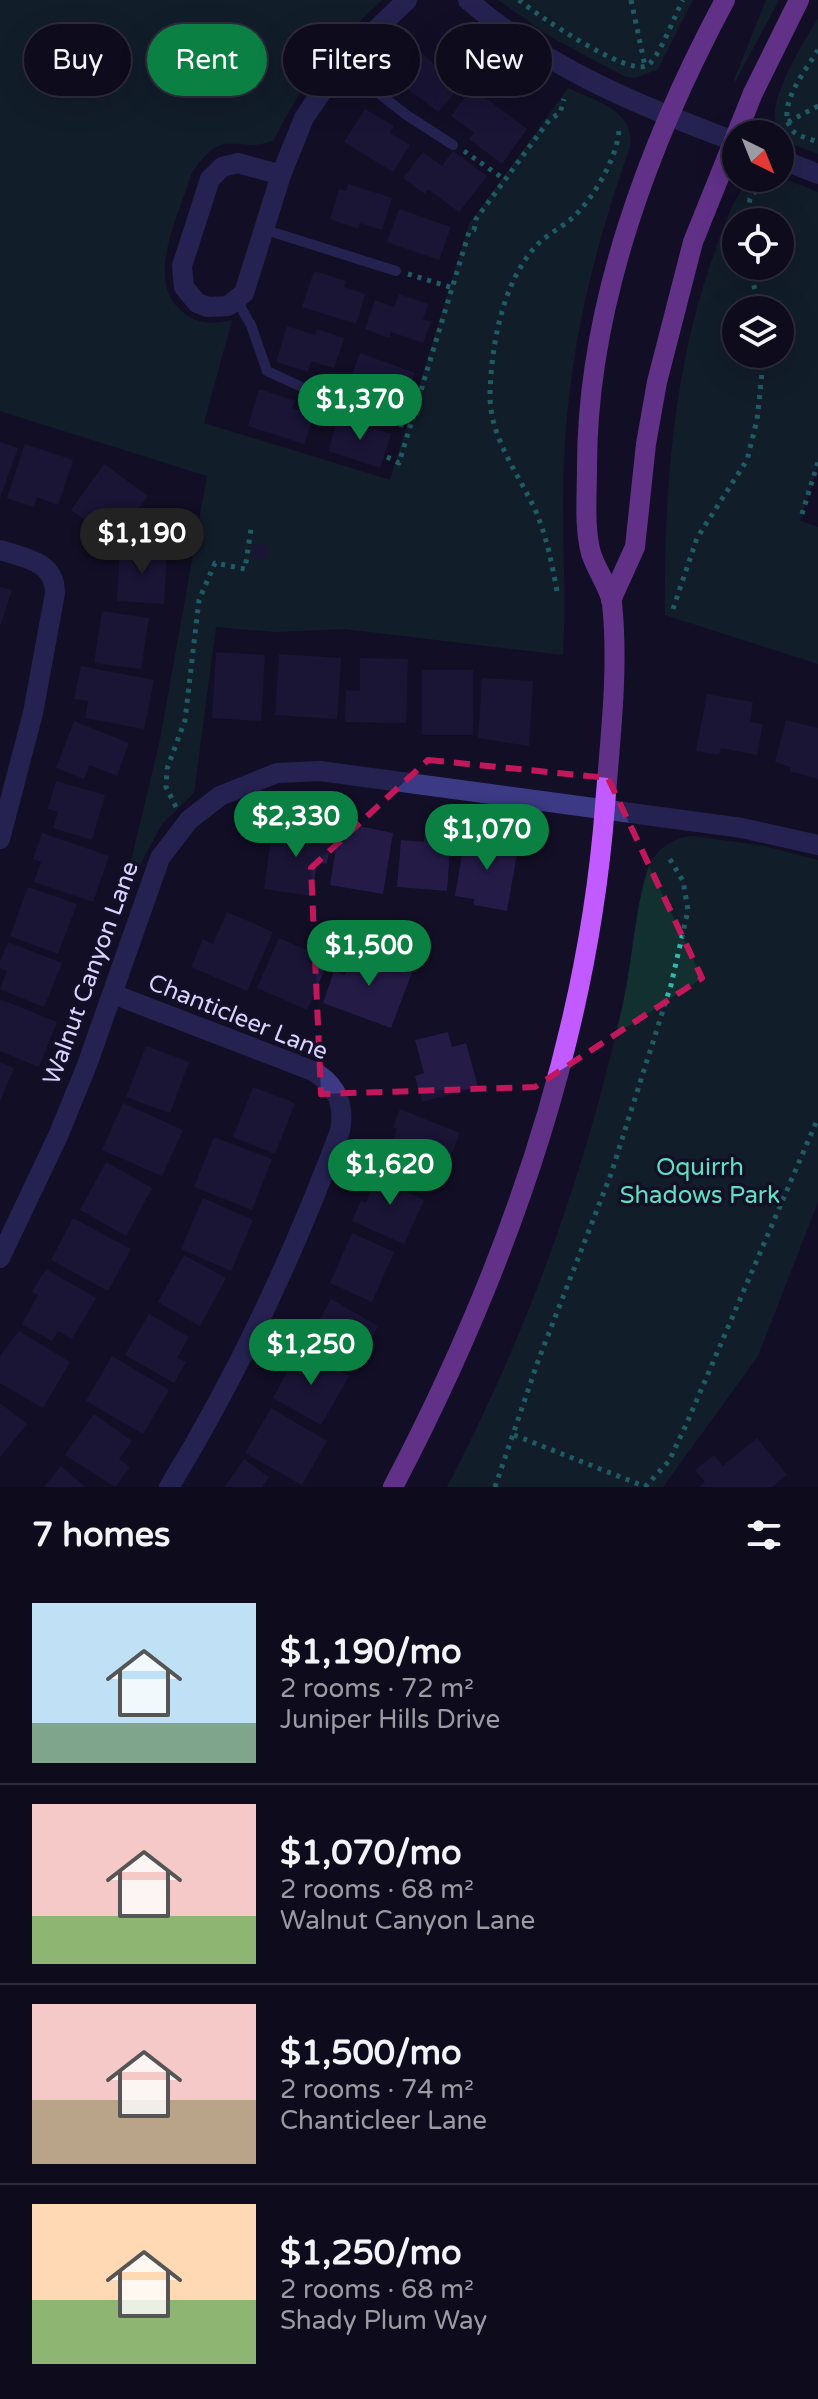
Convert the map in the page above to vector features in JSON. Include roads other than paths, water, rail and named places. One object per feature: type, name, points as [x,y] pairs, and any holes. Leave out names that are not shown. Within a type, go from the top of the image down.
[{"type":"main road","points":[[393,1487],[458,1355],[500,1252],[538,1140],[580,972],[605,810],[612,689],[611,600],[591,551],[587,466],[593,380],[622,250],[669,117],[725,0]]},
{"type":"main road","points":[[744,120],[799,0]]},
{"type":"main road","points":[[611,600],[635,547],[646,444],[671,320],[693,242],[722,171]]},
{"type":"street","points":[[382,24],[407,0]]},
{"type":"street","points":[[468,0],[545,58],[669,117],[722,137]]},
{"type":"street","points":[[281,175],[247,164],[230,164],[215,172],[207,187],[182,266],[184,287],[189,296],[208,307],[228,306],[237,301],[249,284],[281,175],[304,118],[319,96]]},
{"type":"street","points":[[794,165],[818,174]]},
{"type":"street","points":[[0,550],[36,562],[52,574],[55,593],[50,629],[0,839]]},
{"type":"street","name":"Walnut Canyon Lane","points":[[0,1258],[58,1136],[113,994],[153,872],[165,851],[204,807],[256,779],[277,773],[320,771],[742,828],[818,845]]},
{"type":"street","name":"Chanticleer Lane","points":[[113,994],[313,1071],[324,1077],[342,1107],[340,1131],[281,1278],[240,1364],[169,1487]]},
{"type":"lane","points":[[382,96],[453,145]]},
{"type":"lane","points":[[266,230],[396,271]]},
{"type":"lane","points":[[237,301],[251,325],[267,371],[358,413]]},
{"type":"park label","name":"Oquirrh Shadows Park","points":[[700,1181]]}]
